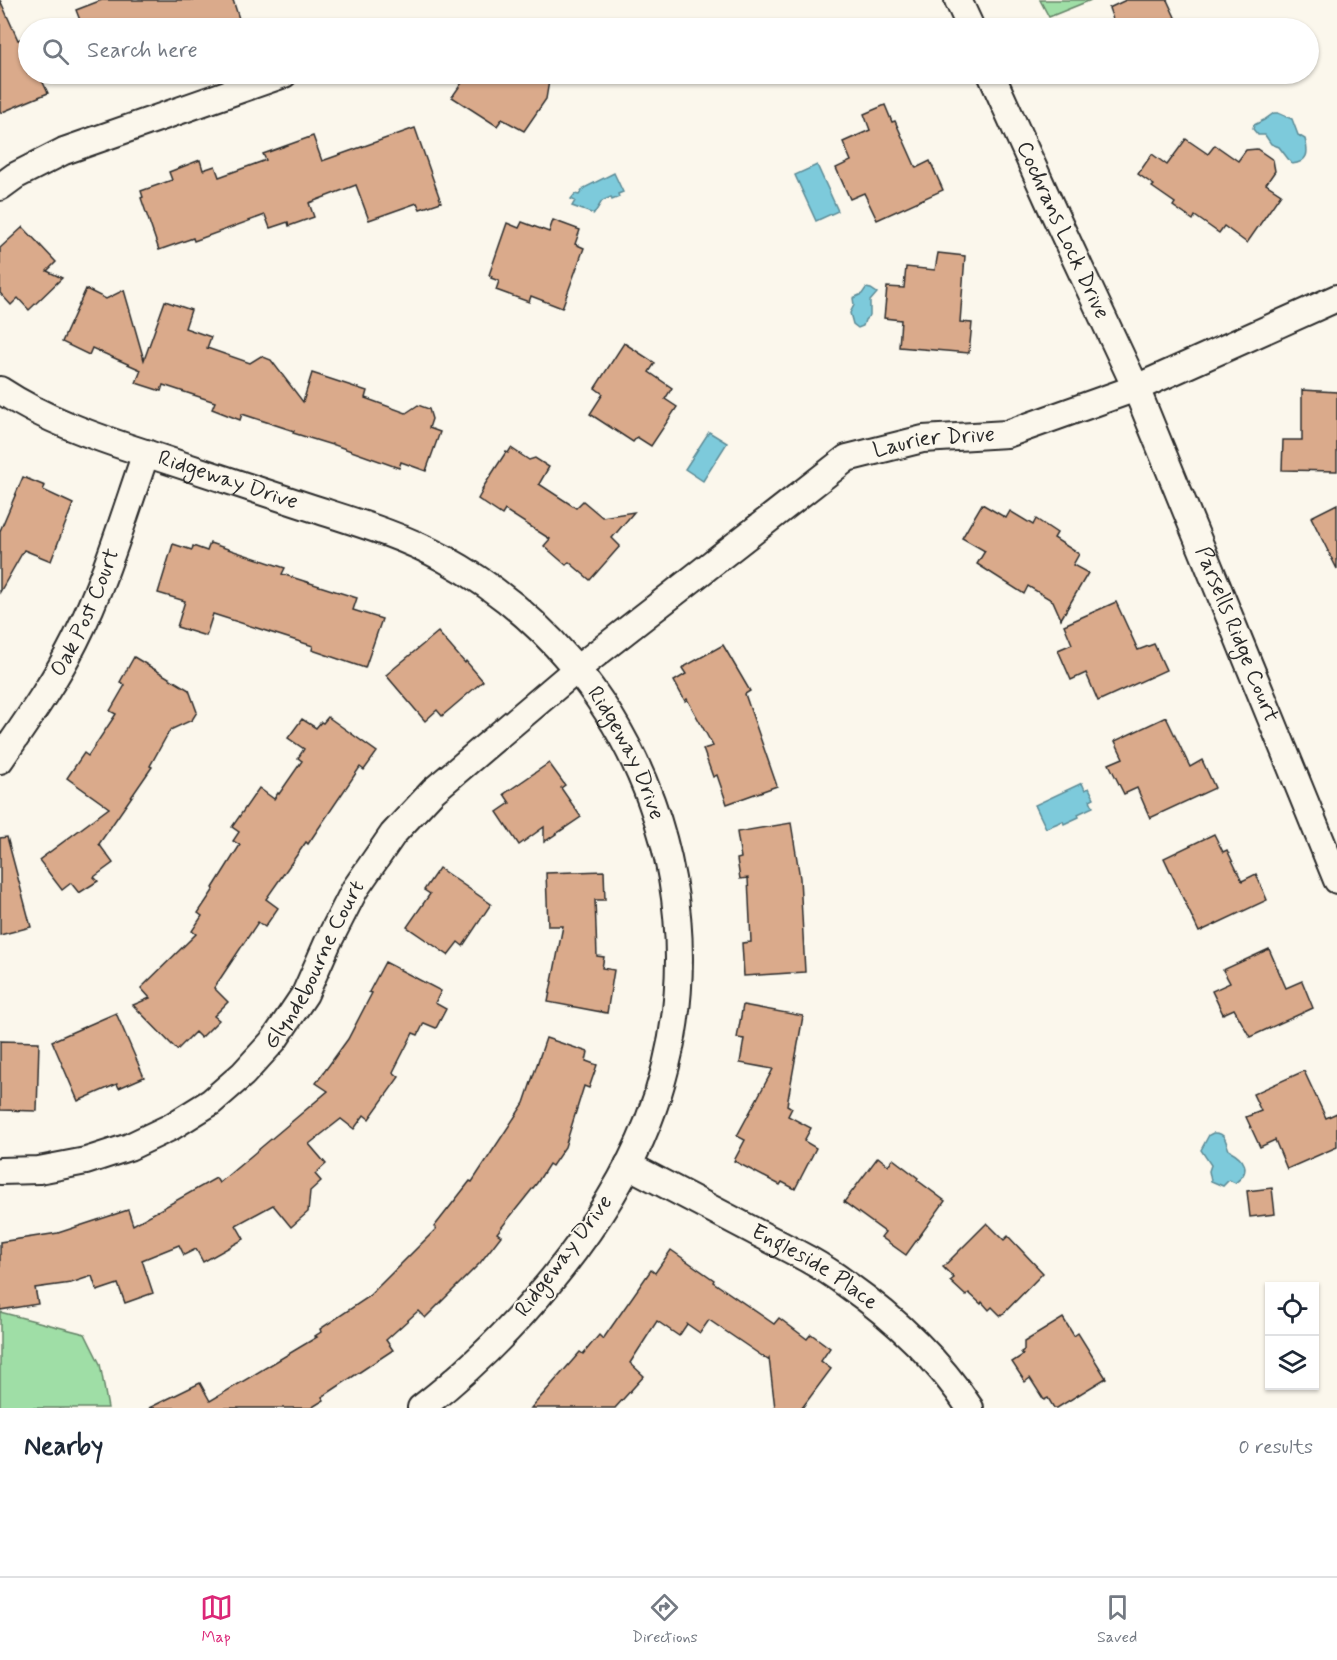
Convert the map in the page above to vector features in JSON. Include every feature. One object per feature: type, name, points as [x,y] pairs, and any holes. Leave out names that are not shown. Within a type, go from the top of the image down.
[{"type":"street","points":[[958,0],[966,18]]},
{"type":"street","points":[[0,187],[15,176],[63,151],[255,84]]},
{"type":"street","name":"Cochrans Lock Drive","points":[[996,84],[1136,388]]},
{"type":"street","name":"Laurier Drive","points":[[577,669],[847,458],[923,439],[1007,434],[1136,388],[1337,298]]},
{"type":"street","name":"Parsells Ridge Court","points":[[1136,388],[1337,880]]},
{"type":"street","name":"Ridgeway Drive","points":[[0,390],[58,421],[108,441],[392,534],[443,558],[492,589],[537,626],[577,669],[608,711],[633,755],[654,807],[670,863],[678,923],[679,974],[674,1024],[664,1073],[648,1121],[628,1165],[593,1225],[544,1288],[495,1342],[441,1393],[421,1408]]},
{"type":"street","name":"Oak Post Court","points":[[0,760],[46,693],[75,642],[101,584],[146,453]]},
{"type":"street","name":"Glyndebourne Court","points":[[0,1171],[39,1170],[86,1161],[129,1148],[171,1127],[227,1088],[274,1040],[305,994],[355,889],[393,834],[433,791],[577,669]]},
{"type":"street","name":"Engleside Place","points":[[628,1165],[799,1254],[844,1282],[886,1314],[924,1350],[970,1408]]},
{"type":"green space","points":[[1040,0],[1091,0],[1049,17]]},
{"type":"green space","points":[[0,1312],[85,1334],[100,1364],[108,1408],[0,1408]]},
{"type":"water","points":[[1274,113],[1292,119],[1298,135],[1305,139],[1307,153],[1301,161],[1292,164],[1279,147],[1271,144],[1265,135],[1258,135],[1253,129],[1254,125]]},
{"type":"water","points":[[817,165],[838,211],[816,221],[795,175]]},
{"type":"water","points":[[614,173],[623,192],[618,194],[619,197],[612,200],[611,197],[602,201],[594,214],[572,206],[575,201],[571,199],[575,194],[579,195],[584,188]]},
{"type":"water","points":[[866,288],[877,293],[870,301],[870,315],[863,326],[858,328],[853,324],[850,313],[854,305],[853,298],[862,294]]},
{"type":"water","points":[[709,432],[727,443],[703,481],[685,469]]},
{"type":"water","points":[[1082,783],[1085,790],[1089,788],[1094,798],[1090,800],[1093,807],[1064,824],[1063,821],[1046,828],[1035,805]]},
{"type":"water","points":[[1213,1133],[1223,1136],[1229,1150],[1239,1157],[1244,1165],[1244,1173],[1235,1183],[1229,1180],[1223,1186],[1211,1181],[1209,1171],[1211,1165],[1201,1150],[1209,1135]]},
{"type":"building","points":[[0,0],[18,40],[18,84],[44,84],[48,93],[0,113]]},
{"type":"building","points":[[102,0],[233,0],[239,18],[79,18],[76,10]]},
{"type":"building","points":[[1126,0],[1167,0],[1175,18],[1112,18],[1109,8]]},
{"type":"building","points":[[461,84],[548,84],[546,99],[524,131],[502,119],[497,126],[452,97]]},
{"type":"building","points":[[885,105],[892,122],[895,121],[916,168],[930,161],[943,190],[877,220],[864,193],[850,199],[836,168],[851,161],[843,142],[870,130],[864,114]]},
{"type":"building","points":[[415,128],[441,202],[420,209],[417,203],[369,220],[356,185],[309,203],[314,217],[289,226],[288,222],[270,228],[265,215],[194,241],[193,238],[159,250],[141,198],[143,197],[141,191],[172,180],[169,172],[200,160],[203,170],[215,166],[219,177],[266,160],[263,154],[313,136],[322,161]]},
{"type":"building","points":[[1186,139],[1208,154],[1215,145],[1238,161],[1246,150],[1257,149],[1273,160],[1275,171],[1266,184],[1281,194],[1247,243],[1224,226],[1219,233],[1195,216],[1193,220],[1173,206],[1175,203],[1138,174],[1152,154],[1167,165]]},
{"type":"building","points":[[553,220],[580,230],[575,244],[584,248],[562,308],[531,296],[529,302],[496,290],[499,281],[489,275],[507,223],[519,228],[522,222],[549,232]]},
{"type":"building","points":[[23,227],[56,262],[47,271],[62,278],[29,310],[18,298],[11,305],[0,293],[0,248]]},
{"type":"building","points":[[938,253],[965,256],[960,322],[972,323],[969,353],[899,347],[901,320],[884,318],[887,287],[904,288],[906,267],[935,270]]},
{"type":"building","points":[[86,289],[106,299],[124,290],[144,360],[165,301],[191,310],[185,328],[211,337],[207,348],[250,363],[261,356],[271,360],[303,402],[312,373],[367,391],[365,398],[406,413],[418,405],[429,409],[432,419],[429,428],[440,432],[426,471],[401,462],[399,468],[242,414],[240,420],[212,409],[215,402],[163,385],[161,391],[136,383],[141,370],[92,348],[89,355],[62,342]]},
{"type":"building","points":[[624,343],[655,363],[649,372],[672,388],[665,399],[677,407],[651,446],[637,437],[633,442],[590,414],[603,394],[595,388]]},
{"type":"building","points":[[1302,390],[1337,392],[1337,471],[1282,470],[1283,440],[1302,440]]},
{"type":"building","points":[[511,448],[529,460],[535,458],[549,467],[539,484],[576,508],[583,501],[602,517],[634,512],[612,538],[620,546],[590,580],[569,562],[566,565],[544,546],[550,539],[505,510],[502,515],[478,499],[482,489]]},
{"type":"building","points":[[23,477],[45,486],[43,490],[73,504],[51,561],[24,550],[0,592],[0,531]]},
{"type":"building","points":[[982,504],[1006,518],[1010,511],[1033,525],[1036,519],[1057,533],[1054,538],[1079,554],[1073,565],[1088,573],[1061,619],[1053,601],[1028,586],[1024,594],[977,564],[985,551],[962,538]]},
{"type":"building","points":[[1337,504],[1337,569],[1311,517]]},
{"type":"building","points":[[210,543],[285,568],[282,574],[357,598],[353,610],[382,619],[365,668],[312,650],[313,646],[213,614],[206,636],[177,627],[185,601],[158,593],[173,544],[192,550],[193,546],[207,551]]},
{"type":"building","points":[[1116,602],[1138,650],[1154,644],[1166,670],[1098,701],[1086,673],[1071,680],[1058,650],[1072,644],[1064,625]]},
{"type":"building","points":[[438,632],[483,681],[442,716],[437,710],[425,721],[386,675]]},
{"type":"building","points":[[723,645],[750,691],[745,694],[777,786],[727,804],[717,775],[713,777],[703,749],[713,746],[687,699],[685,701],[674,681],[686,674],[682,668]]},
{"type":"building","points":[[134,657],[189,690],[197,712],[192,720],[170,730],[150,766],[152,767],[99,844],[113,863],[94,877],[98,881],[79,893],[71,883],[62,890],[39,860],[109,808],[67,778],[84,753],[88,756],[116,714],[110,711],[125,685],[120,682]]},
{"type":"building","points":[[328,717],[377,752],[364,770],[360,767],[308,844],[306,842],[266,899],[278,908],[265,927],[258,922],[214,988],[228,1002],[214,1016],[219,1020],[201,1038],[195,1032],[177,1050],[133,1005],[150,998],[141,988],[196,934],[192,931],[202,916],[198,913],[240,845],[233,841],[239,832],[232,827],[259,788],[274,799],[302,761],[298,758],[304,749],[288,738],[302,719],[316,728]]},
{"type":"building","points":[[1166,717],[1190,767],[1202,760],[1215,788],[1150,818],[1137,788],[1124,794],[1109,764],[1123,758],[1115,741]]},
{"type":"building","points":[[549,763],[565,785],[561,788],[581,817],[544,842],[544,827],[519,845],[497,812],[510,803],[504,794]]},
{"type":"building","points":[[791,823],[800,878],[805,972],[744,976],[742,943],[751,942],[748,878],[740,879],[737,859],[741,858],[737,832]]},
{"type":"building","points":[[1214,834],[1223,852],[1227,850],[1242,881],[1256,874],[1267,900],[1199,932],[1164,858]]},
{"type":"building","points":[[7,837],[31,927],[0,935],[0,838]]},
{"type":"building","points":[[439,868],[491,904],[463,946],[458,942],[448,955],[407,927],[430,894],[424,890]]},
{"type":"building","points":[[604,871],[605,900],[595,900],[597,956],[604,957],[602,968],[614,970],[607,1013],[548,1002],[563,926],[548,926],[546,873]]},
{"type":"building","points":[[1269,949],[1286,988],[1302,981],[1313,1008],[1250,1037],[1234,1009],[1223,1014],[1212,991],[1230,983],[1223,970]]},
{"type":"building","points":[[385,962],[441,991],[435,1003],[446,1009],[436,1028],[424,1023],[418,1035],[413,1033],[393,1072],[399,1077],[369,1119],[364,1115],[354,1129],[341,1119],[309,1144],[326,1164],[315,1174],[321,1181],[310,1191],[308,1212],[291,1227],[273,1205],[236,1225],[244,1239],[203,1262],[196,1249],[184,1255],[179,1245],[142,1260],[153,1293],[125,1303],[118,1284],[97,1291],[92,1276],[71,1283],[35,1288],[38,1304],[0,1310],[0,1242],[58,1233],[128,1210],[133,1225],[216,1178],[219,1183],[328,1091],[316,1083],[348,1039]]},
{"type":"building","points":[[743,1005],[803,1016],[787,1105],[792,1108],[788,1116],[811,1128],[804,1141],[816,1148],[795,1189],[782,1182],[780,1185],[734,1161],[745,1140],[737,1136],[773,1069],[740,1063],[744,1039],[737,1038]]},
{"type":"building","points":[[116,1013],[144,1077],[119,1088],[117,1084],[78,1101],[52,1041]]},
{"type":"building","points":[[546,1038],[588,1052],[586,1061],[597,1065],[589,1088],[584,1086],[565,1147],[552,1166],[549,1164],[537,1183],[497,1233],[501,1236],[480,1263],[425,1318],[418,1311],[386,1340],[393,1350],[322,1397],[324,1400],[311,1408],[149,1408],[200,1383],[210,1401],[317,1337],[315,1336],[321,1332],[320,1329],[367,1298],[436,1229],[434,1227],[470,1181],[472,1182],[524,1103]]},
{"type":"building","points":[[0,1041],[39,1042],[37,1111],[0,1110]]},
{"type":"building","points":[[1304,1071],[1326,1118],[1337,1113],[1337,1147],[1287,1169],[1275,1140],[1260,1147],[1246,1117],[1261,1111],[1253,1094]]},
{"type":"building","points":[[878,1157],[888,1165],[893,1159],[945,1201],[906,1255],[881,1237],[885,1232],[844,1202]]},
{"type":"building","points":[[1272,1188],[1275,1214],[1250,1217],[1247,1191]]},
{"type":"building","points":[[987,1223],[1004,1240],[1008,1236],[1043,1273],[1001,1316],[992,1307],[989,1310],[969,1293],[966,1296],[950,1281],[954,1278],[943,1267]]},
{"type":"building","points":[[671,1250],[774,1324],[779,1318],[807,1339],[811,1334],[830,1348],[821,1361],[831,1369],[802,1408],[775,1408],[769,1358],[768,1360],[709,1320],[700,1333],[687,1324],[679,1336],[657,1321],[630,1363],[644,1376],[615,1408],[531,1408],[580,1352],[583,1354],[599,1335],[603,1339],[651,1270],[655,1273]]},
{"type":"building","points":[[1063,1318],[1074,1336],[1078,1333],[1106,1378],[1054,1408],[1048,1398],[1044,1400],[1030,1378],[1025,1382],[1012,1362],[1023,1355],[1021,1352],[1024,1350],[1024,1342]]}]
